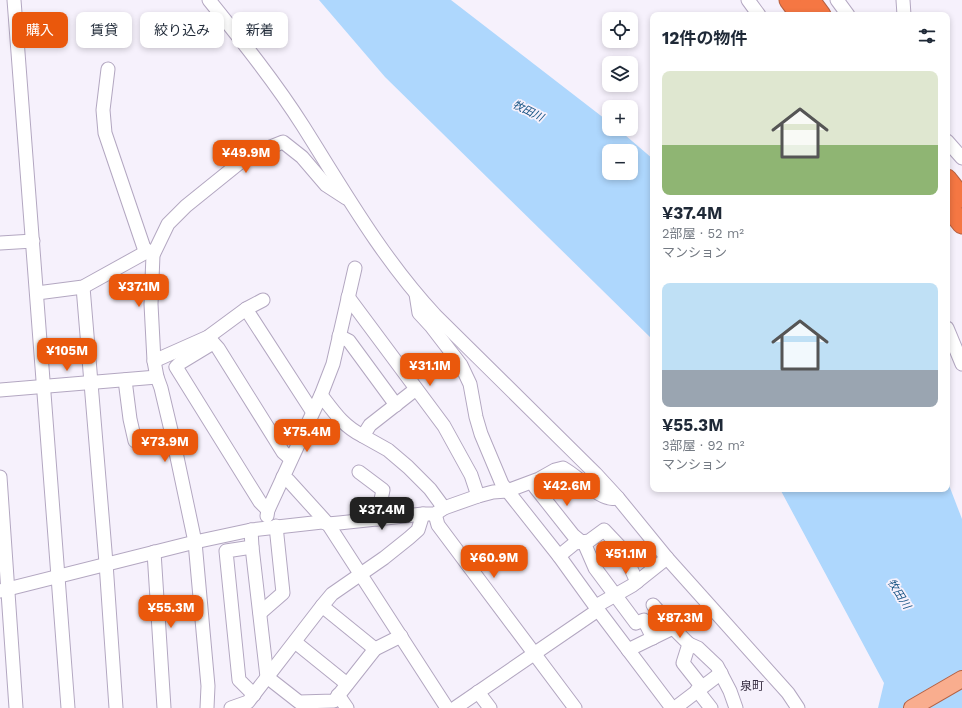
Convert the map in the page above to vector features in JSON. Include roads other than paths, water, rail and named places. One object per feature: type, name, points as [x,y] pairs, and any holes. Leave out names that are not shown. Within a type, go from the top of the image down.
[{"type":"highway","points":[[789,0],[798,12]]},
{"type":"highway","points":[[810,0],[819,12]]},
{"type":"highway","points":[[950,183],[962,198]]},
{"type":"highway","points":[[950,209],[962,224]]},
{"type":"main road","points":[[912,708],[962,679]]},
{"type":"street","points":[[14,0],[68,708]]},
{"type":"street","points":[[209,0],[248,47],[302,125],[357,213],[416,294],[440,320],[595,473],[618,498],[667,558],[788,693],[798,708]]},
{"type":"street","points":[[748,0],[757,12]]},
{"type":"street","points":[[837,0],[846,12]]},
{"type":"street","points":[[903,0],[904,12]]},
{"type":"street","points":[[108,69],[103,110],[105,133],[144,248],[150,253],[154,361],[195,542],[208,686],[207,708]]},
{"type":"street","points":[[37,294],[83,288],[150,253],[168,224],[186,206],[248,156],[283,142],[302,157],[326,185],[349,200]]},
{"type":"street","points":[[950,144],[962,158]]},
{"type":"street","points":[[0,243],[33,241]]},
{"type":"street","points":[[355,268],[332,364],[321,394],[268,510],[264,528],[252,547],[267,677],[299,702],[334,701],[375,649],[401,636]]},
{"type":"street","points":[[83,288],[106,563],[116,708]]},
{"type":"street","points":[[416,294],[420,313],[461,365],[470,384],[481,434],[502,484],[559,556],[673,708],[721,673]]},
{"type":"street","points":[[348,297],[444,426],[471,475],[478,496]]},
{"type":"street","points":[[263,300],[246,309],[211,340],[176,367],[260,502],[268,510]]},
{"type":"street","points":[[246,309],[312,411]]},
{"type":"street","points":[[950,335],[962,364]]},
{"type":"street","points":[[339,336],[349,341],[396,405]]},
{"type":"street","points":[[154,361],[211,340]]},
{"type":"street","points":[[211,340],[218,348],[283,452],[291,459]]},
{"type":"street","points":[[0,390],[157,377]]},
{"type":"street","points":[[125,380],[130,419],[135,442]]},
{"type":"street","points":[[363,436],[370,425],[416,389]]},
{"type":"street","points":[[321,394],[342,422],[388,450],[430,489],[438,525],[575,708]]},
{"type":"street","points":[[4,589],[195,542],[264,528],[322,522],[328,524],[434,512],[478,496],[493,492],[507,491],[563,468],[602,495],[610,499],[618,498]]},
{"type":"street","points":[[360,472],[382,490],[377,519]]},
{"type":"street","points":[[0,477],[4,589],[16,708]]},
{"type":"street","points":[[283,477],[289,481],[328,524],[447,708]]},
{"type":"street","points":[[535,488],[573,535],[585,545],[595,568],[636,623],[644,620],[653,638]]},
{"type":"street","points":[[231,708],[252,702],[267,677],[332,594],[410,538],[434,512]]},
{"type":"street","points":[[260,613],[283,592],[264,528]]},
{"type":"street","points":[[559,556],[575,543],[589,541],[604,530],[622,549],[637,582]]},
{"type":"street","points":[[252,547],[226,551],[239,680],[252,702]]},
{"type":"street","points":[[154,552],[164,708]]},
{"type":"street","points":[[455,708],[614,595],[633,585],[667,558]]},
{"type":"street","points":[[652,605],[689,644],[698,648],[712,661],[721,673],[736,708]]},
{"type":"street","points":[[322,606],[375,649]]},
{"type":"street","points":[[628,650],[673,628]]},
{"type":"street","points":[[295,642],[347,684]]},
{"type":"street","points":[[689,644],[683,663],[700,688],[710,708]]},
{"type":"street","points":[[478,692],[490,708]]},
{"type":"street","points":[[338,695],[347,708]]},
{"type":"water","name":"牧田川","points":[[319,0],[451,0],[602,117],[602,136],[626,136],[636,144],[602,144],[602,180],[638,180],[638,146],[650,156],[650,337],[385,77]]},
{"type":"water","name":"牧田川","points":[[950,488],[962,519],[962,708],[878,708],[884,683],[782,492],[950,492]]},
{"type":"district","name":"泉町","points":[[752,686]]}]
